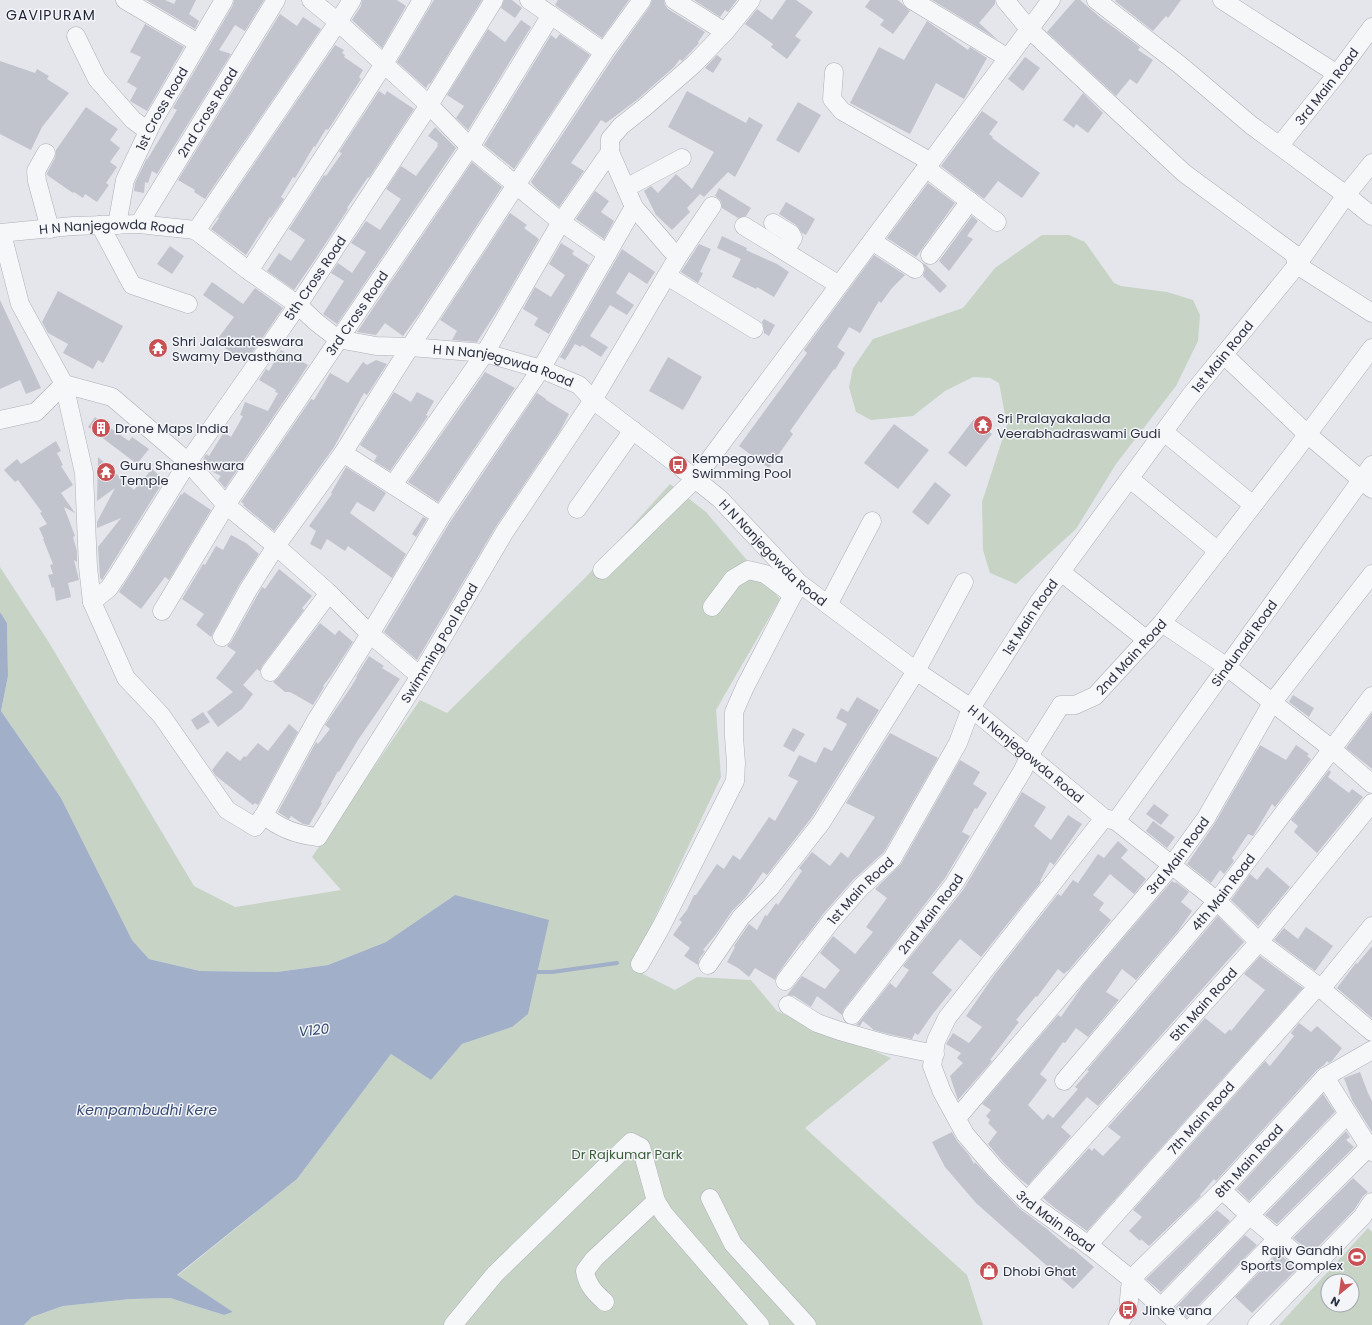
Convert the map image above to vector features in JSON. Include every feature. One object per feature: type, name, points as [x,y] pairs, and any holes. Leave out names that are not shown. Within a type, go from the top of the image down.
[{"type":"street","points":[[125,0],[198,43]]},
{"type":"street","name":"2nd Cross Road","points":[[139,224],[276,0]]},
{"type":"street","points":[[311,0],[338,22],[429,105],[470,147],[561,222],[607,254]]},
{"type":"street","points":[[196,231],[352,0]]},
{"type":"street","points":[[249,271],[384,64],[422,0]]},
{"type":"street","name":"5th Cross Road","points":[[92,602],[109,588],[188,462],[298,304],[429,105],[494,0]]},
{"type":"street","points":[[222,637],[248,590],[276,546],[343,453],[410,347],[604,52],[642,0]]},
{"type":"street","points":[[674,0],[726,32]]},
{"type":"street","points":[[680,254],[671,250],[634,207],[610,152],[610,139],[621,126],[694,64],[726,32],[751,0]]},
{"type":"street","points":[[912,0],[1008,58]]},
{"type":"street","points":[[1005,0],[1029,30],[1184,174],[1294,254],[1297,265],[1372,313]]},
{"type":"street","points":[[602,570],[695,479],[1051,0]]},
{"type":"street","points":[[1096,0],[1180,64],[1251,125],[1280,145],[1372,216]]},
{"type":"street","points":[[1222,0],[1337,74]]},
{"type":"street","name":"1st Cross Road","points":[[109,225],[125,180],[148,131],[222,1]]},
{"type":"street","points":[[532,1],[604,52]]},
{"type":"street","name":"3rd Cross Road","points":[[162,611],[226,505],[470,147],[551,15]]},
{"type":"street","name":"3rd Main Road","points":[[1280,145],[1337,74],[1372,27]]},
{"type":"street","points":[[76,36],[97,79],[133,120],[148,131]]},
{"type":"street","points":[[834,72],[832,99],[842,111],[929,165],[970,201],[997,222]]},
{"type":"street","points":[[393,485],[485,353],[561,222],[610,152]]},
{"type":"street","points":[[46,153],[36,171],[37,181],[50,228]]},
{"type":"street","points":[[626,188],[682,158]]},
{"type":"street","points":[[1297,265],[1346,195],[1372,163]]},
{"type":"street","points":[[930,255],[970,201]]},
{"type":"street","name":"Swimming Pool Road","points":[[264,815],[275,824],[293,832],[318,837],[420,676],[504,533],[594,400],[680,254],[712,206]]},
{"type":"street","points":[[1,234],[20,304],[64,384],[84,473],[88,567],[92,602],[126,678],[161,715],[227,810],[255,827],[264,815],[315,722],[441,516],[541,369],[634,207]]},
{"type":"street","points":[[773,222],[791,234],[793,238],[785,251]]},
{"type":"street","name":"H N Nanjegowda Road","points":[[1,234],[50,228],[139,224],[196,231],[249,271],[298,304],[316,322],[338,339],[376,346],[485,353],[541,369],[579,385],[594,400],[720,499],[796,589],[828,605],[916,671],[971,708],[1029,756],[1217,901],[1259,942],[1320,987],[1372,1032]]},
{"type":"street","points":[[109,225],[132,285],[188,304]]},
{"type":"street","points":[[744,226],[839,285]]},
{"type":"street","points":[[872,241],[915,269]]},
{"type":"street","name":"1st Main Road","points":[[785,981],[832,920],[861,888],[892,859],[958,743],[971,708],[1038,603],[1190,396],[1297,265]]},
{"type":"street","points":[[667,276],[754,330]]},
{"type":"street","name":"2nd Main Road","points":[[852,1015],[954,884],[1024,770],[1029,756],[1061,705],[1076,705],[1095,696],[1162,623],[1372,348]]},
{"type":"street","points":[[1224,355],[1307,434],[1367,484]]},
{"type":"street","points":[[0,420],[36,412],[64,384]]},
{"type":"street","points":[[64,384],[112,397],[188,462],[226,505],[276,546],[329,593],[370,634],[420,676]]},
{"type":"street","points":[[577,509],[633,430]]},
{"type":"street","points":[[1164,432],[1253,505]]},
{"type":"street","points":[[343,453],[441,516]]},
{"type":"street","name":"Sindunadi Road","points":[[1110,819],[1367,484],[1372,465]]},
{"type":"street","points":[[1130,479],[1218,551]]},
{"type":"street","points":[[828,605],[872,521]]},
{"type":"street","points":[[640,964],[661,927],[735,780],[736,763],[734,712],[745,687],[796,589],[765,574],[748,570],[733,579],[712,607]]},
{"type":"street","points":[[1060,572],[1147,640]]},
{"type":"street","name":"3rd Main Road","points":[[957,1118],[1172,865],[1206,818],[1272,703],[1372,574]]},
{"type":"street","points":[[708,965],[741,917],[770,888],[821,823],[916,671],[964,582]]},
{"type":"street","points":[[270,672],[329,593]]},
{"type":"street","points":[[1162,623],[1227,667],[1332,749],[1372,784]]},
{"type":"street","name":"4th Main Road","points":[[1064,1082],[1217,901],[1372,696]]},
{"type":"street","name":"5th Main Road","points":[[1027,1201],[1259,942],[1372,803]]},
{"type":"street","name":"3rd Main Road","points":[[1110,819],[947,1018],[936,1041],[932,1066],[942,1092],[965,1134],[995,1169],[1027,1201],[1095,1250],[1131,1279],[1180,1325]]},
{"type":"street","name":"7th Main Road","points":[[1095,1250],[1089,1244],[1320,987],[1372,926]]},
{"type":"street","points":[[788,1005],[817,1023],[886,1044],[934,1054]]},
{"type":"street","name":"8th Main Road","points":[[1131,1279],[1222,1190],[1325,1077],[1372,1050]]},
{"type":"street","points":[[1194,1325],[1277,1238],[1370,1149],[1325,1077]]},
{"type":"street","points":[[1161,1307],[1348,1114]]},
{"type":"street","points":[[453,1325],[495,1274],[631,1142],[641,1147],[656,1200],[664,1214],[760,1325]]},
{"type":"street","points":[[1222,1190],[1249,1215],[1313,1268]]},
{"type":"street","points":[[710,1198],[733,1244],[807,1325]]},
{"type":"street","points":[[605,1302],[590,1286],[585,1271],[594,1258],[656,1200]]},
{"type":"street","points":[[1257,1325],[1362,1217],[1372,1202]]},
{"type":"street","points":[[1118,1325],[1128,1310],[1131,1279]]},
{"type":"green space","points":[[1042,235],[1069,235],[1085,242],[1114,283],[1121,286],[1167,292],[1193,300],[1200,315],[1198,341],[1176,386],[1116,464],[1076,529],[1016,584],[990,573],[983,550],[982,502],[1007,425],[999,383],[990,378],[973,377],[945,391],[913,416],[871,420],[856,412],[849,387],[853,368],[873,339],[963,308],[995,268]]},
{"type":"green space","name":"Dr Rajkumar Park","points":[[670,484],[706,512],[780,599],[716,710],[721,777],[648,932],[643,974],[675,990],[697,977],[751,980],[777,1011],[891,1058],[805,1128],[967,1275],[983,1325],[24,1325],[32,1317],[63,1306],[131,1299],[170,1298],[224,1315],[233,1312],[177,1276],[297,1179],[391,1054],[431,1080],[462,1044],[512,1027],[455,895],[386,942],[328,965],[277,972],[200,971],[149,959],[132,940],[61,798],[1,711],[8,676],[7,623],[0,612],[0,567],[48,641],[194,886],[235,907],[341,890],[312,857],[420,700],[447,713],[586,577]]},
{"type":"green space","name":"Rajiv Gandhi Sports Complex","points":[[1368,1228],[1372,1232],[1372,1325],[1279,1325],[1320,1280],[1320,1313],[1360,1313],[1360,1273],[1327,1273]]},
{"type":"water","name":"Kempambudhi Kere","points":[[0,612],[7,623],[8,676],[1,711],[61,798],[132,940],[149,959],[200,971],[277,972],[328,965],[386,942],[455,895],[549,920],[528,1014],[512,1027],[462,1044],[431,1080],[391,1054],[297,1179],[177,1275],[233,1312],[224,1315],[170,1298],[131,1299],[63,1306],[32,1317],[24,1325],[0,1325]]},
{"type":"building","points":[[146,0],[165,0],[174,4],[176,0],[196,0],[189,14],[199,21],[195,29]]},
{"type":"building","points":[[234,0],[264,0],[245,31],[235,25],[219,50],[231,54],[157,174],[152,171],[148,183],[145,182],[144,193],[134,191],[135,183],[147,158],[147,160],[177,110],[173,108],[233,5]]},
{"type":"building","points":[[362,0],[397,0],[406,6],[382,48],[352,20],[361,6]]},
{"type":"building","points":[[434,0],[482,0],[430,84],[429,83],[426,88],[397,62]]},
{"type":"building","points":[[504,0],[512,0],[522,8],[515,18],[501,8]]},
{"type":"building","points":[[558,0],[629,0],[602,38],[555,5]]},
{"type":"building","points":[[652,0],[664,0],[668,9],[705,32],[698,42],[699,43],[682,61],[680,59],[674,67],[638,99],[606,123],[601,120],[571,163],[584,171],[559,207],[531,182],[613,58],[650,6]]},
{"type":"building","points":[[694,0],[737,0],[728,12],[725,10],[720,17]]},
{"type":"building","points":[[786,0],[796,0],[813,12],[795,36],[801,40],[787,59],[771,47],[773,44],[745,24],[757,9],[772,20]]},
{"type":"building","points":[[870,0],[898,0],[910,11],[893,34],[880,25],[884,20],[865,7]]},
{"type":"building","points":[[932,0],[995,0],[995,4],[979,23],[998,40]]},
{"type":"building","points":[[1075,0],[1080,0],[1101,18],[1140,47],[1138,50],[1153,60],[1137,84],[1130,79],[1116,96],[1047,32]]},
{"type":"building","points":[[1181,0],[1168,18],[1166,16],[1153,31],[1115,1]]},
{"type":"building","points":[[280,14],[297,26],[303,17],[321,29],[205,199],[194,192],[195,190],[178,180]]},
{"type":"building","points":[[521,20],[531,27],[468,130],[456,118],[464,106],[447,95],[488,29],[505,42]]},
{"type":"building","points":[[927,21],[968,50],[970,47],[987,58],[964,99],[936,83],[910,134],[850,103],[879,47],[904,60]]},
{"type":"building","points":[[145,24],[184,47],[147,111],[130,101],[137,88],[127,82],[141,57],[130,52]]},
{"type":"building","points":[[560,34],[590,55],[514,169],[484,145],[551,35],[556,39]]},
{"type":"building","points":[[335,45],[344,50],[342,53],[345,55],[344,57],[363,70],[359,77],[361,79],[328,130],[326,129],[315,147],[314,146],[295,178],[293,177],[281,197],[284,199],[271,218],[270,217],[246,255],[211,229]]},
{"type":"building","points":[[717,55],[722,59],[713,73],[705,68]]},
{"type":"building","points":[[1025,57],[1040,68],[1023,91],[1008,79]]},
{"type":"building","points":[[0,61],[35,73],[37,69],[49,76],[47,79],[69,93],[42,127],[31,150],[0,134]]},
{"type":"building","points":[[379,91],[385,95],[387,91],[414,109],[294,290],[267,271],[279,253],[291,261],[305,240],[289,229],[324,175],[326,176],[342,153],[339,152]]},
{"type":"building","points":[[687,91],[746,123],[749,117],[763,125],[735,177],[728,172],[704,197],[700,194],[687,208],[690,212],[672,230],[656,215],[644,191],[651,186],[658,193],[676,174],[692,189],[714,152],[668,127]]},
{"type":"building","points":[[1083,93],[1103,113],[1088,133],[1076,124],[1074,128],[1063,120]]},
{"type":"building","points":[[798,102],[821,115],[799,153],[776,140]]},
{"type":"building","points":[[86,107],[118,129],[110,140],[120,148],[110,162],[117,167],[106,183],[109,185],[97,202],[85,194],[83,198],[74,192],[73,193],[47,175],[55,158],[56,150]]},
{"type":"building","points":[[982,111],[998,122],[989,134],[993,137],[992,138],[1040,173],[1022,198],[998,181],[984,199],[941,166]]},
{"type":"building","points":[[435,127],[456,148],[337,324],[323,314],[344,281],[331,273],[338,263],[352,273],[366,252],[351,243],[366,221],[380,230],[401,199],[386,189],[401,166],[416,176],[438,146],[438,143],[428,136]]},
{"type":"building","points":[[472,162],[502,187],[419,314],[403,336],[385,323],[376,335],[357,332]]},
{"type":"building","points":[[928,183],[955,203],[916,257],[887,238]]},
{"type":"building","points":[[719,188],[751,208],[746,216],[738,218],[722,208],[721,201],[715,196]]},
{"type":"building","points":[[595,191],[609,201],[601,212],[614,221],[604,239],[576,219]]},
{"type":"building","points":[[786,202],[815,219],[806,235],[802,233],[796,225],[779,214]]},
{"type":"building","points":[[510,213],[527,225],[524,228],[539,239],[499,308],[477,342],[452,340],[457,331],[440,320]]},
{"type":"building","points":[[972,216],[978,221],[967,236],[973,239],[949,271],[939,261]]},
{"type":"building","points":[[722,236],[747,248],[746,250],[777,264],[789,272],[774,297],[757,287],[756,289],[732,277],[741,259],[717,248]]},
{"type":"building","points":[[561,243],[574,251],[572,254],[589,265],[549,334],[534,325],[538,318],[523,309],[535,287],[551,297],[565,275],[549,264]]},
{"type":"building","points":[[699,244],[711,249],[700,272],[703,273],[698,283],[681,272]]},
{"type":"building","points":[[170,246],[184,256],[172,274],[157,264]]},
{"type":"building","points":[[622,249],[655,272],[647,284],[629,272],[616,293],[634,305],[627,315],[610,305],[590,336],[608,347],[601,357],[582,345],[581,347],[575,344],[565,360],[560,357]]},
{"type":"building","points":[[874,255],[905,275],[892,288],[881,303],[879,301],[860,333],[849,327],[837,347],[845,353],[835,370],[834,369],[790,431],[793,434],[769,468],[739,446],[807,353],[804,350]]},
{"type":"building","points":[[923,263],[947,286],[940,293],[923,276],[925,269]]},
{"type":"building","points":[[212,282],[243,304],[255,288],[283,308],[245,363],[216,341],[234,317],[203,295]]},
{"type":"building","points":[[58,291],[123,326],[103,363],[98,360],[93,369],[63,353],[68,344],[48,333],[42,322]]},
{"type":"building","points":[[0,300],[41,388],[26,394],[20,380],[0,389]]},
{"type":"building","points":[[764,319],[775,325],[769,336],[764,333],[762,322]]},
{"type":"building","points":[[281,350],[308,365],[225,488],[218,480],[221,476],[209,470],[202,462],[206,454],[209,456],[224,432],[231,437],[243,416],[240,415],[245,402],[268,411],[278,393],[275,392],[276,390],[259,380],[266,369],[269,371]]},
{"type":"building","points":[[668,357],[702,377],[683,410],[649,391]]},
{"type":"building","points":[[376,360],[387,364],[367,395],[364,393],[334,447],[274,531],[241,502],[311,399],[314,400],[330,373],[348,383],[363,362],[367,365]]},
{"type":"building","points":[[485,372],[515,388],[438,502],[408,482]]},
{"type":"building","points":[[394,392],[411,402],[417,392],[434,401],[426,415],[428,416],[390,471],[374,461],[377,456],[360,445]]},
{"type":"building","points":[[537,393],[569,414],[560,431],[495,528],[417,660],[384,632],[450,522]]},
{"type":"building","points":[[95,417],[129,441],[132,437],[149,449],[137,464],[88,427]]},
{"type":"building","points":[[974,419],[992,434],[966,467],[948,453]]},
{"type":"building","points":[[894,424],[929,450],[898,489],[864,463]]},
{"type":"building","points":[[56,441],[61,451],[57,453],[63,465],[61,466],[73,485],[61,493],[75,513],[64,507],[75,536],[73,537],[77,551],[77,562],[74,560],[79,580],[68,583],[71,597],[56,601],[54,587],[52,588],[48,575],[53,574],[50,565],[53,564],[39,528],[47,524],[40,513],[42,512],[18,480],[15,482],[4,470],[17,459],[21,464]]},
{"type":"building","points":[[98,457],[134,490],[152,469],[164,480],[102,580],[100,578],[98,547],[121,518],[97,528],[97,522],[115,488],[97,501]]},
{"type":"building","points":[[346,467],[386,493],[374,512],[357,502],[350,513],[406,554],[392,578],[348,546],[345,551],[327,539],[321,550],[310,544],[316,531],[309,526],[332,494],[331,493]]},
{"type":"building","points":[[935,482],[951,495],[928,525],[912,512]]},
{"type":"building","points":[[184,492],[211,510],[169,580],[165,577],[141,609],[119,592],[181,494],[182,495]]},
{"type":"building","points":[[423,517],[427,519],[416,537],[412,534]]},
{"type":"building","points":[[231,535],[246,543],[259,554],[239,585],[211,637],[196,625],[204,614],[182,599],[203,564],[205,565],[216,546],[223,550]]},
{"type":"building","points":[[279,569],[312,596],[302,608],[304,610],[262,666],[260,671],[257,669],[243,685],[253,694],[242,709],[218,727],[207,712],[233,692],[216,678],[236,652],[227,646],[231,642],[262,587],[265,589]]},
{"type":"building","points":[[320,623],[335,635],[339,630],[353,642],[323,686],[324,687],[313,705],[290,692],[285,692],[273,682],[278,678]]},
{"type":"building","points":[[369,656],[384,666],[382,668],[400,679],[358,740],[339,772],[338,771],[309,825],[303,824],[291,816],[289,819],[278,812],[316,742],[318,744],[330,729],[325,725],[351,687]]},
{"type":"building","points":[[1293,695],[1314,708],[1309,717],[1289,702]]},
{"type":"building","points":[[857,697],[879,710],[812,817],[767,875],[763,872],[746,897],[732,911],[703,950],[705,951],[699,959],[698,965],[684,956],[690,948],[673,935],[682,922],[679,920],[687,910],[694,895],[696,895],[717,864],[724,869],[733,855],[740,860],[769,817],[775,821],[798,781],[788,776],[799,755],[816,763],[824,747],[832,751],[847,724],[836,718],[841,708],[848,712]]},
{"type":"building","points":[[203,712],[210,722],[197,730],[191,720]]},
{"type":"building","points":[[1372,713],[1372,769],[1346,748]]},
{"type":"building","points":[[289,724],[298,732],[258,805],[255,803],[253,805],[216,776],[212,770],[227,751],[240,761],[244,756],[246,757],[258,743],[268,751]]},
{"type":"building","points":[[793,728],[805,734],[794,752],[783,746]]},
{"type":"building","points":[[890,733],[938,758],[884,852],[853,880],[824,913],[803,941],[802,940],[775,980],[755,968],[749,977],[738,968],[727,962],[735,947],[734,946],[749,924],[757,930],[765,915],[767,916],[776,903],[778,905],[802,871],[799,868],[812,852],[830,866],[841,852],[848,858],[875,817],[846,803]]},
{"type":"building","points":[[1260,745],[1286,760],[1296,745],[1309,754],[1307,756],[1311,759],[1275,807],[1272,804],[1253,836],[1248,834],[1232,858],[1234,861],[1224,874],[1220,870],[1211,883],[1187,864],[1215,823]]},
{"type":"building","points":[[960,760],[980,772],[973,784],[987,793],[977,809],[975,808],[962,832],[970,836],[945,878],[844,1009],[842,1015],[817,996],[811,1007],[794,996],[787,995],[802,976],[825,989],[840,970],[820,953],[833,936],[855,954],[873,932],[866,927],[887,898],[875,889],[901,864]]},
{"type":"building","points":[[1329,770],[1331,772],[1328,777],[1349,793],[1352,789],[1363,797],[1317,853],[1294,832],[1298,826],[1291,820]]},
{"type":"building","points":[[1022,792],[1046,807],[1034,826],[1051,840],[1068,815],[1082,824],[1054,865],[1050,862],[1040,881],[1041,882],[981,957],[960,939],[932,973],[952,990],[918,1035],[915,1033],[912,1039],[888,1034],[874,1030],[863,1021],[860,1026],[856,1025],[890,983],[896,988],[909,970],[903,966],[963,890]]},
{"type":"building","points":[[1154,804],[1169,815],[1161,825],[1146,814]]},
{"type":"building","points":[[1153,821],[1175,837],[1167,848],[1146,831]]},
{"type":"building","points":[[1118,841],[1128,850],[1121,858],[1146,879],[1134,894],[1110,874],[1093,895],[1104,903],[1099,910],[1111,920],[1068,971],[1064,974],[1058,969],[1037,997],[1036,996],[1016,1020],[1019,1022],[990,1060],[992,1061],[958,1100],[950,1076],[963,1063],[957,1058],[961,1053],[946,1044],[953,1033],[969,1043],[982,1027],[966,1016],[995,974],[1058,894],[1061,896],[1073,880],[1078,883],[1098,854],[1104,858]]},
{"type":"building","points":[[1267,867],[1290,887],[1258,926],[1231,900],[1250,874],[1257,880]]},
{"type":"building","points":[[1172,881],[1175,883],[1176,882],[1189,892],[1181,902],[1192,911],[1178,931],[1136,980],[1122,969],[1106,992],[1119,1000],[1088,1037],[1076,1028],[1065,1043],[1063,1042],[1040,1074],[1047,1080],[1028,1105],[1043,1120],[1048,1114],[1053,1118],[1078,1089],[1075,1087],[1089,1071],[1087,1070],[1218,916],[1244,942],[1098,1106],[1087,1097],[1061,1127],[1071,1136],[1028,1185],[1003,1162],[988,1144],[997,1132],[988,1123],[990,1120],[986,1116],[991,1110],[982,1104],[1058,1015],[1061,1017],[1083,985]]},
{"type":"building","points":[[1306,927],[1333,946],[1315,971],[1274,940],[1284,928],[1298,939]]},
{"type":"building","points":[[1372,946],[1372,1018],[1337,988],[1356,963],[1357,964]]},
{"type":"building","points":[[1260,956],[1303,988],[1087,1231],[1043,1198],[1089,1148],[1092,1151],[1094,1148],[1103,1156],[1121,1137],[1108,1127],[1205,1018],[1225,1034],[1230,1029],[1231,1031],[1265,990],[1244,974]]},
{"type":"building","points":[[1299,1023],[1311,1032],[1317,1026],[1342,1048],[1332,1061],[1329,1063],[1327,1061],[1317,1070],[1216,1181],[1214,1179],[1200,1195],[1201,1196],[1149,1246],[1141,1239],[1140,1241],[1129,1231],[1142,1217],[1133,1210],[1265,1061],[1270,1066],[1294,1036],[1291,1033]]},
{"type":"building","points":[[1360,1072],[1372,1101],[1372,1132],[1352,1100],[1344,1078]]},
{"type":"building","points":[[1323,1094],[1335,1112],[1249,1201],[1237,1189]]},
{"type":"building","points":[[1346,1131],[1350,1137],[1346,1140],[1354,1147],[1277,1224],[1265,1215]]},
{"type":"building","points":[[952,1132],[974,1164],[975,1162],[1020,1209],[1047,1229],[1070,1249],[1072,1248],[1094,1267],[1073,1289],[976,1203],[945,1167],[932,1142]]},
{"type":"building","points":[[1353,1178],[1368,1192],[1363,1196],[1354,1210],[1312,1253],[1293,1238]]},
{"type":"building","points":[[1217,1210],[1230,1221],[1161,1292],[1146,1279]]},
{"type":"building","points":[[1245,1235],[1257,1245],[1187,1317],[1176,1307]]},
{"type":"building","points":[[1278,1253],[1297,1269],[1252,1313],[1235,1297]]},
{"type":"waterway","name":"V120","points":[[532,972],[552,972],[617,963]]},
{"type":"place","name":"Shri Jalakanteswara Swamy Devasthana","points":[[158,348]]},
{"type":"place","name":"Sri Pralayakalada Veerabhadraswami Gudi","points":[[983,425]]},
{"type":"place","name":"Drone Maps India","points":[[101,428]]},
{"type":"place","name":"Kempegowda Swimming Pool","points":[[678,465]]},
{"type":"place","name":"Guru Shaneshwara Temple","points":[[106,472]]},
{"type":"place","name":"Rajiv Gandhi Sports Complex","points":[[1357,1257]]},
{"type":"place","name":"Dhobi Ghat","points":[[989,1271]]},
{"type":"place","name":"Jinke vana","points":[[1128,1310]]},
{"type":"district","name":"GAVIPURAM","points":[[51,15]]}]
